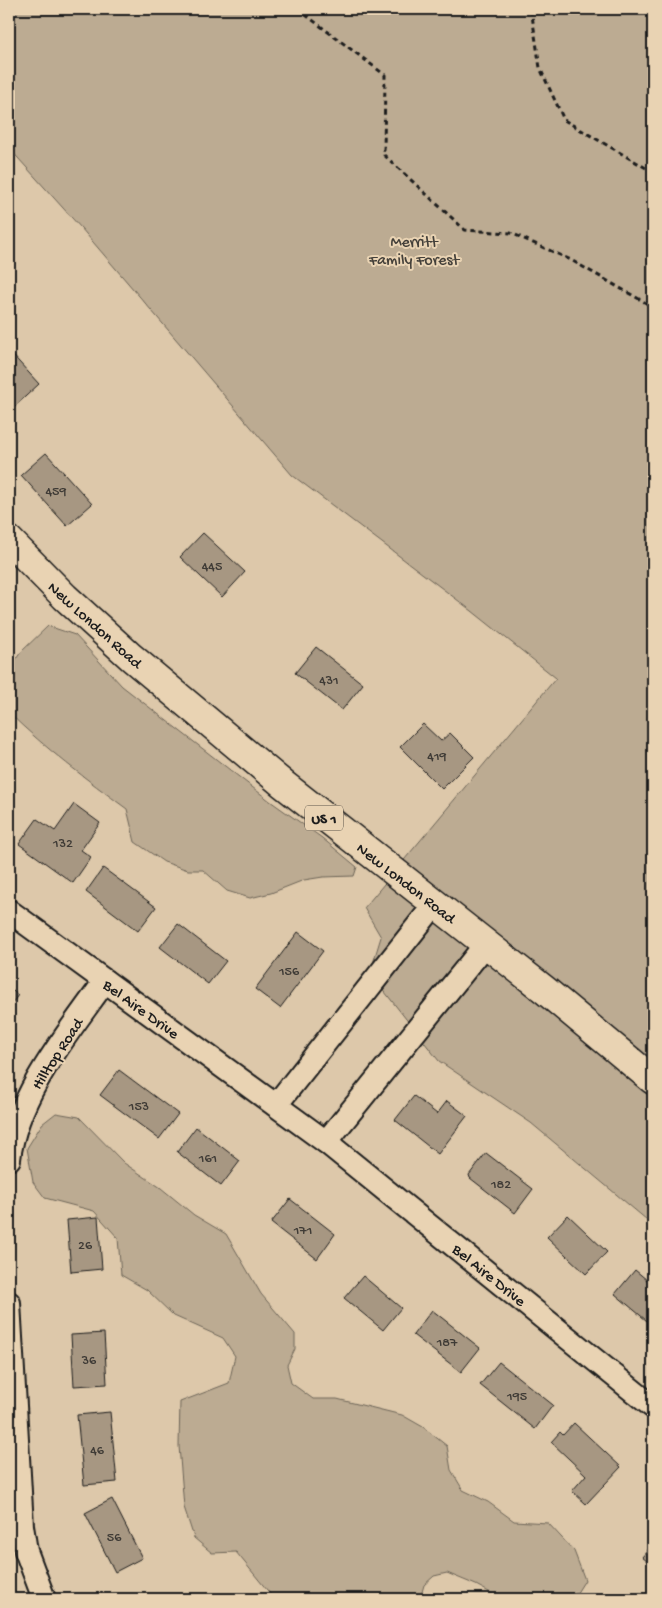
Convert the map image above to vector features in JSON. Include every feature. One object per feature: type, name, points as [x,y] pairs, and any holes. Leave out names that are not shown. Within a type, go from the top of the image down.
[{"type":"main road","name":"New London Road","points":[[9,540],[65,597],[131,657],[283,784],[609,1042],[653,1080]]},
{"type":"street","points":[[276,1105],[435,904]]},
{"type":"street","name":"Bel Aire Drive","points":[[9,911],[326,1142],[653,1407]]},
{"type":"street","points":[[326,1142],[486,944]]},
{"type":"street","name":"Hilltop Road","points":[[9,1159],[10,1146],[20,1112],[58,1048],[105,981]]},
{"type":"street","points":[[9,1303],[22,1526],[26,1551],[44,1599]]},
{"type":"path","points":[[298,9],[385,75],[384,155],[465,230],[511,232],[571,260],[653,307]]},
{"type":"path","points":[[531,9],[540,68],[564,120],[653,172]]},
{"type":"green space","name":"Merritt Family Forest","points":[[9,9],[653,9],[653,1225],[531,1123],[439,1061],[370,973],[381,937],[364,908],[556,678],[472,611],[292,475],[81,228],[9,148]]},
{"type":"green space","points":[[48,626],[75,635],[122,686],[270,801],[322,838],[357,867],[354,876],[304,880],[271,893],[250,898],[227,891],[203,870],[188,870],[164,862],[135,842],[127,809],[81,775],[9,713],[9,669],[21,652]]},
{"type":"green space","points":[[56,1113],[79,1117],[124,1163],[161,1188],[194,1215],[226,1234],[261,1294],[295,1334],[295,1349],[287,1365],[291,1383],[313,1399],[337,1399],[402,1415],[423,1427],[447,1446],[451,1470],[463,1490],[488,1502],[514,1521],[548,1523],[574,1551],[585,1580],[573,1599],[502,1599],[476,1585],[447,1573],[434,1576],[424,1585],[420,1599],[273,1599],[236,1552],[212,1553],[194,1538],[184,1507],[179,1446],[180,1402],[229,1383],[235,1356],[223,1338],[174,1316],[147,1290],[121,1275],[118,1238],[94,1211],[45,1198],[33,1182],[27,1148],[42,1124]]},
{"type":"building","points":[[9,351],[39,384],[13,408],[9,403]]},
{"type":"building","points":[[46,453],[92,504],[67,526],[21,475]]},
{"type":"building","points":[[203,533],[245,572],[222,597],[180,557]]},
{"type":"building","points":[[316,647],[363,684],[342,710],[295,673]]},
{"type":"building","points":[[423,724],[441,741],[450,733],[474,757],[442,789],[400,747]]},
{"type":"building","points":[[74,804],[100,823],[81,850],[91,857],[73,883],[19,844],[37,819],[55,831]]},
{"type":"building","points":[[103,868],[156,907],[138,931],[86,892]]},
{"type":"building","points":[[178,924],[226,961],[208,984],[160,947]]},
{"type":"building","points":[[298,932],[323,951],[280,1008],[255,989]]},
{"type":"building","points":[[9,988],[18,995],[9,1008]]},
{"type":"building","points":[[119,1070],[178,1114],[159,1139],[100,1095]]},
{"type":"building","points":[[414,1096],[437,1114],[447,1101],[467,1116],[438,1154],[395,1120]]},
{"type":"building","points":[[196,1127],[240,1161],[221,1186],[177,1152]]},
{"type":"building","points":[[486,1153],[533,1189],[515,1213],[470,1178],[469,1175]]},
{"type":"building","points":[[290,1199],[335,1234],[317,1259],[271,1223]]},
{"type":"building","points":[[568,1215],[607,1252],[586,1274],[547,1237]]},
{"type":"building","points":[[98,1217],[102,1269],[71,1272],[67,1220]]},
{"type":"building","points":[[635,1270],[653,1285],[653,1326],[615,1294]]},
{"type":"building","points":[[363,1276],[401,1308],[383,1330],[344,1298]]},
{"type":"building","points":[[432,1310],[480,1348],[461,1372],[413,1335]]},
{"type":"building","points":[[104,1333],[107,1384],[74,1386],[71,1335]]},
{"type":"building","points":[[499,1362],[553,1405],[535,1429],[480,1385]]},
{"type":"building","points":[[110,1412],[117,1482],[84,1485],[77,1415]]},
{"type":"building","points":[[574,1423],[621,1467],[586,1504],[572,1491],[586,1475],[551,1442],[560,1432],[563,1435]]},
{"type":"building","points":[[112,1499],[142,1558],[115,1572],[85,1513]]},
{"type":"building","points":[[653,1544],[653,1566],[642,1557]]}]
